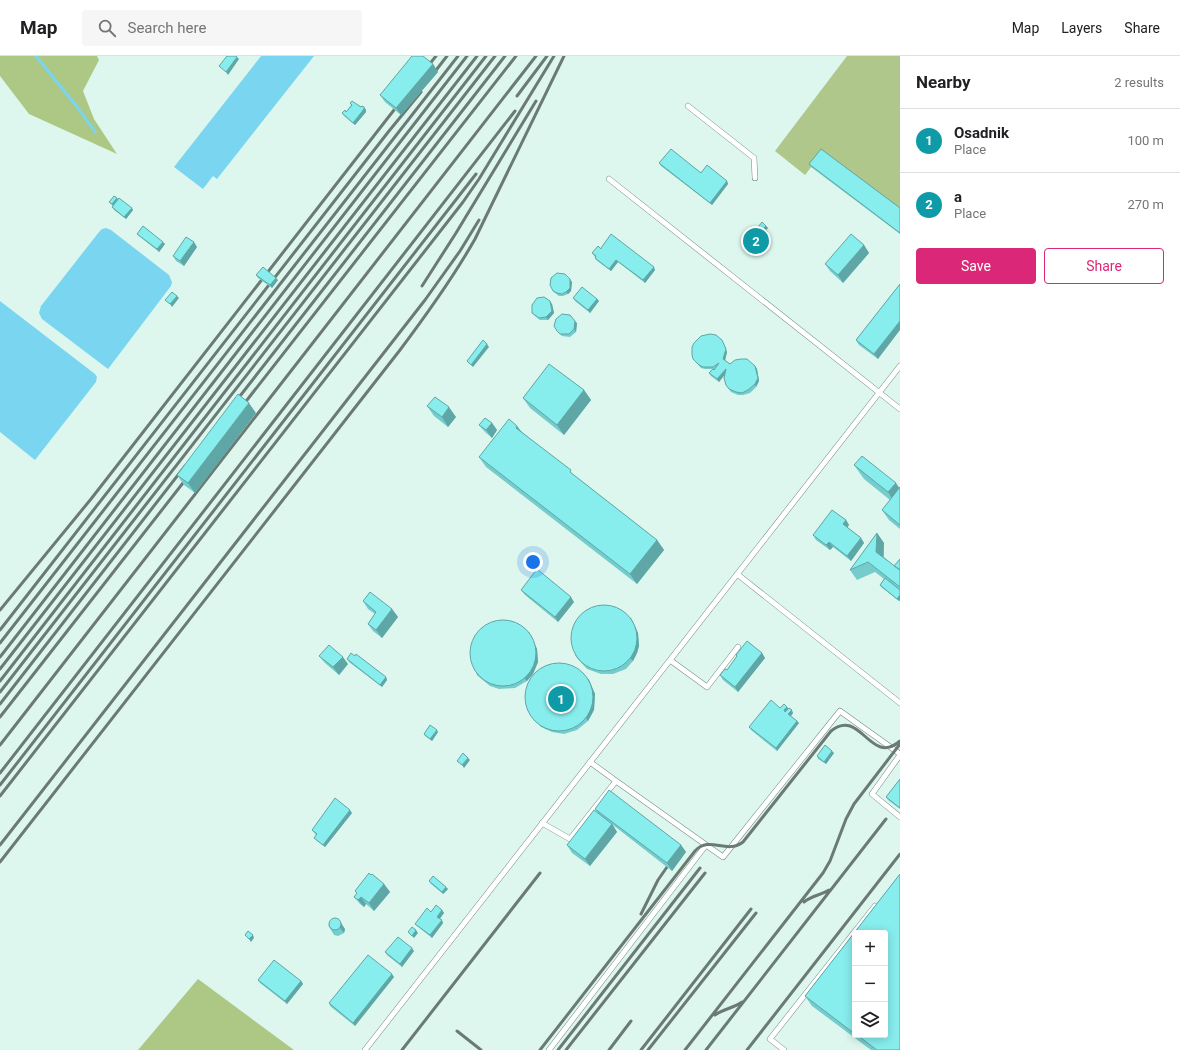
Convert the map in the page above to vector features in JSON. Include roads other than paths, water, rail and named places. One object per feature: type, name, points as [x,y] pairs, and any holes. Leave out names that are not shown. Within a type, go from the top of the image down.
[{"type":"lane","points":[[688,106],[754,158],[755,178]]},
{"type":"lane","points":[[609,179],[900,409]]},
{"type":"lane","points":[[365,1050],[900,366]]},
{"type":"lane","points":[[737,574],[900,703]]},
{"type":"lane","points":[[670,660],[707,687],[738,647]]},
{"type":"lane","points":[[590,762],[723,857],[840,711],[900,755],[872,794],[900,817]]},
{"type":"lane","points":[[542,823],[570,839],[616,781]]},
{"type":"lane","points":[[549,1050],[706,845]]},
{"type":"lane","points":[[784,1050],[770,1039],[881,899]]},
{"type":"water","points":[[261,56],[314,56],[217,179],[213,176],[203,189],[174,167]]},
{"type":"water","points":[[106,228],[111,230],[169,275],[172,282],[171,286],[108,369],[42,319],[39,313],[41,306],[99,232]]},
{"type":"water","points":[[0,301],[97,377],[96,382],[35,460],[0,432]]},
{"type":"waterway","points":[[36,56],[78,108],[95,132]]},
{"type":"railway","points":[[424,71],[436,56]]},
{"type":"railway","points":[[430,78],[447,56]]},
{"type":"railway","points":[[0,643],[458,56]]},
{"type":"railway","points":[[0,657],[467,56]]},
{"type":"railway","points":[[0,669],[477,56]]},
{"type":"railway","points":[[0,681],[486,56]]},
{"type":"railway","points":[[0,692],[495,56]]},
{"type":"railway","points":[[233,405],[505,56]]},
{"type":"railway","points":[[240,409],[516,56]]},
{"type":"railway","points":[[0,745],[536,56]]},
{"type":"railway","points":[[517,96],[547,56]]},
{"type":"railway","points":[[0,796],[463,202],[479,179],[554,56]]},
{"type":"railway","points":[[0,862],[400,350],[449,282],[475,239],[564,56]]},
{"type":"railway","points":[[0,630],[421,92]]},
{"type":"railway","points":[[0,610],[91,499],[401,101]]},
{"type":"railway","points":[[422,286],[536,101]]},
{"type":"railway","points":[[0,773],[515,111]]},
{"type":"railway","points":[[0,785],[476,174]]},
{"type":"railway","points":[[0,845],[425,300],[460,251],[479,220]]},
{"type":"railway","points":[[0,704],[185,466]]},
{"type":"railway","points":[[0,717],[190,474]]},
{"type":"railway","points":[[540,1050],[695,851],[706,845],[730,847],[743,842],[831,731],[841,726],[850,726],[881,747],[890,747],[900,741]]},
{"type":"railway","points":[[685,1050],[823,873],[830,861],[846,819],[854,804],[900,744]]},
{"type":"railway","points":[[706,1050],[886,819]]},
{"type":"railway","points":[[747,1050],[900,854]]},
{"type":"railway","points":[[641,914],[658,880],[667,867]]},
{"type":"railway","points":[[558,1050],[700,868]]},
{"type":"railway","points":[[402,1050],[540,873]]},
{"type":"railway","points":[[566,1050],[705,873]]},
{"type":"railway","points":[[804,902],[829,890]]},
{"type":"railway","points":[[641,1050],[751,909]]},
{"type":"railway","points":[[648,1050],[756,913]]},
{"type":"railway","points":[[715,1015],[742,1002]]},
{"type":"railway","points":[[609,1050],[631,1021]]},
{"type":"railway","points":[[457,1031],[481,1050]]},
{"type":"place","name":"a","points":[[756,241]]},
{"type":"place","name":"Osadnik","points":[[561,699]]}]
